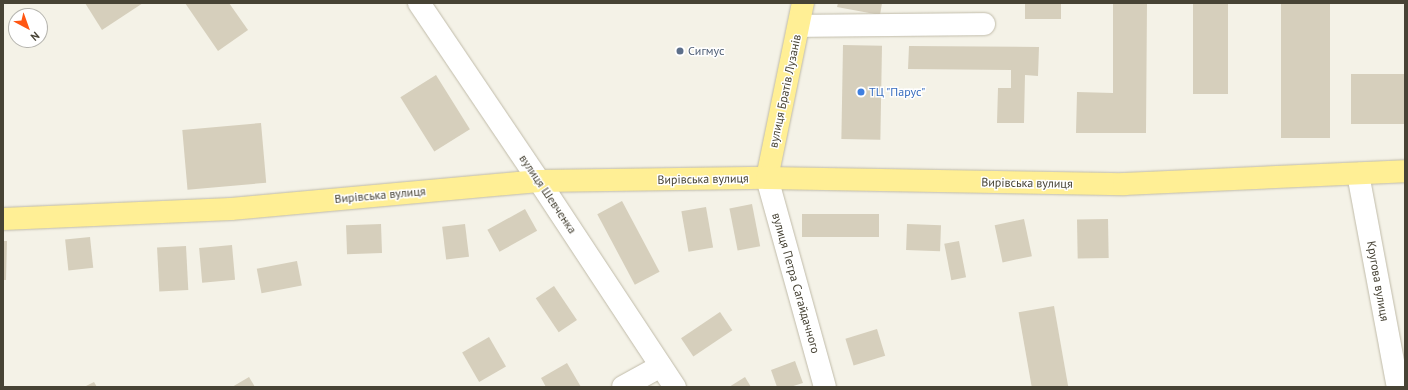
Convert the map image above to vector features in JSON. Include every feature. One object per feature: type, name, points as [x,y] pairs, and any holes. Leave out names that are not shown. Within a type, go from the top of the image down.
[{"type":"main road","name":"вулиця Братів Лузанів","points":[[767,178],[803,3]]},
{"type":"main road","name":"Вирівська вулиця","points":[[3,219],[231,209],[539,181],[767,178],[1124,184],[1405,171]]},
{"type":"street","name":"вулиця Шевченка","points":[[419,3],[675,387]]},
{"type":"street","points":[[799,26],[984,24]]},
{"type":"street","name":"Кругова вулиця","points":[[1358,174],[1398,387]]},
{"type":"street","name":"вулиця Петра Сагайдачного","points":[[767,178],[825,387]]},
{"type":"street","points":[[624,387],[661,366]]},
{"type":"building","points":[[85,3],[143,3],[102,30]]},
{"type":"building","points":[[185,3],[229,3],[248,30],[218,51]]},
{"type":"building","points":[[838,3],[882,3],[880,15],[837,7]]},
{"type":"building","points":[[1025,3],[1061,3],[1061,19],[1025,19]]},
{"type":"building","points":[[1113,3],[1147,3],[1146,133],[1076,133],[1077,92],[1113,93]]},
{"type":"building","points":[[1193,3],[1228,3],[1228,94],[1193,94]]},
{"type":"building","points":[[1281,3],[1330,3],[1330,138],[1281,138]]},
{"type":"building","name":"ТЦ \"Парус\"","points":[[843,45],[882,46],[880,140],[841,139]]},
{"type":"building","points":[[909,46],[1039,47],[1038,76],[1025,75],[1024,123],[997,123],[998,88],[1011,88],[1011,70],[908,69]]},
{"type":"building","points":[[1351,74],[1405,74],[1405,124],[1351,124]]},
{"type":"building","points":[[436,75],[470,129],[434,152],[400,97]]},
{"type":"building","points":[[261,123],[266,183],[188,190],[182,130]]},
{"type":"building","points":[[622,201],[660,272],[635,285],[597,214]]},
{"type":"building","points":[[752,204],[760,246],[738,251],[729,208]]},
{"type":"building","points":[[706,207],[713,247],[688,252],[681,211]]},
{"type":"building","points":[[525,209],[537,231],[500,252],[487,230]]},
{"type":"building","points":[[802,214],[879,214],[879,237],[802,237]]},
{"type":"building","points":[[1024,219],[1032,256],[1003,262],[995,225]]},
{"type":"building","points":[[1108,219],[1109,258],[1078,259],[1077,220]]},
{"type":"building","points":[[381,224],[382,253],[347,254],[346,225]]},
{"type":"building","points":[[465,224],[469,257],[446,260],[442,227]]},
{"type":"building","points":[[907,224],[941,225],[940,251],[906,250]]},
{"type":"building","points":[[90,237],[93,268],[68,270],[65,240]]},
{"type":"building","points":[[3,241],[7,241],[6,280],[3,280]]},
{"type":"building","points":[[959,241],[966,277],[951,280],[944,244]]},
{"type":"building","points":[[232,245],[235,280],[202,283],[199,248]]},
{"type":"building","points":[[186,246],[188,290],[159,291],[157,248]]},
{"type":"building","points":[[297,261],[302,286],[262,293],[257,269]]},
{"type":"building","points":[[554,286],[577,320],[559,332],[536,298]]},
{"type":"building","points":[[1054,306],[1068,387],[1032,387],[1019,312]]},
{"type":"building","points":[[720,312],[732,330],[693,357],[681,338]]},
{"type":"building","points":[[877,329],[885,356],[854,365],[845,339]]},
{"type":"building","points":[[489,337],[506,366],[479,382],[462,352]]},
{"type":"building","points":[[795,361],[803,383],[790,387],[777,387],[771,370]]},
{"type":"building","points":[[567,363],[581,387],[546,387],[541,378]]},
{"type":"building","points":[[249,377],[255,387],[232,387]]},
{"type":"building","points":[[745,377],[751,387],[729,387]]},
{"type":"building","points":[[94,382],[97,387],[84,387]]},
{"type":"place","name":"Сигмус","points":[[680,51]]},
{"type":"place","name":"ТЦ \"Парус\"","points":[[861,92]]}]
